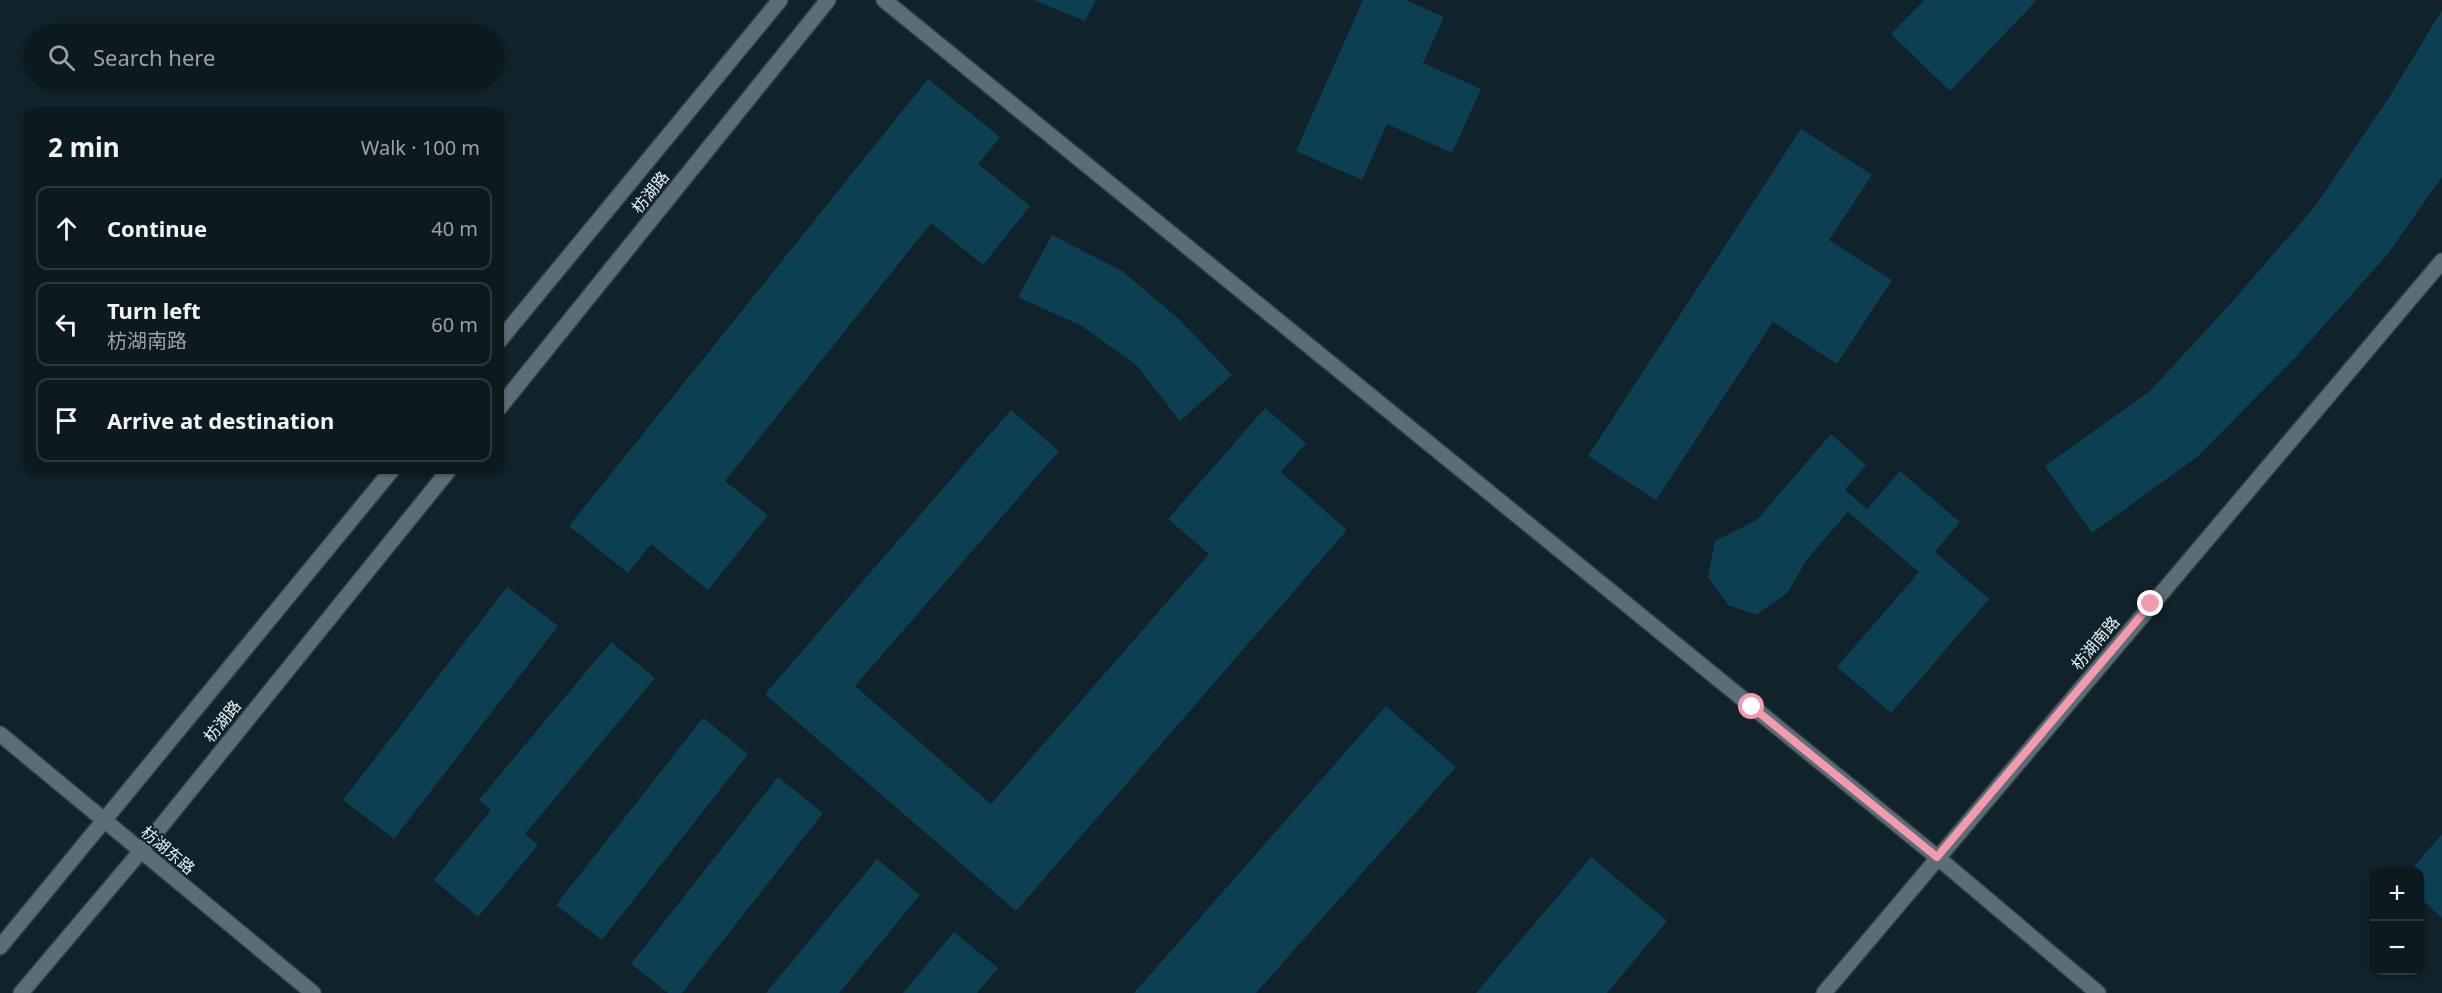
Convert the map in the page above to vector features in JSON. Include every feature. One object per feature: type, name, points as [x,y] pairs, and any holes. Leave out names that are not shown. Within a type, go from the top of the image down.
[{"type":"street","name":"枋湖路","points":[[504,335],[780,0]]},
{"type":"street","name":"枋湖路","points":[[504,402],[828,0]]},
{"type":"street","points":[[884,0],[1937,857],[2098,993]]},
{"type":"street","name":"枋湖南路","points":[[1824,993],[2442,261]]},
{"type":"street","name":"枋湖路","points":[[0,947],[389,474]]},
{"type":"street","name":"枋湖路","points":[[21,993],[141,851],[446,474]]},
{"type":"street","name":"枋湖东路","points":[[0,734],[313,993]]},
{"type":"building","points":[[1033,0],[1096,0],[1085,21]]},
{"type":"building","points":[[1363,0],[1406,0],[1444,17],[1423,63],[1481,89],[1452,153],[1387,124],[1362,180],[1296,151]]},
{"type":"building","points":[[1924,0],[2037,0],[1950,91],[1891,34]]},
{"type":"building","points":[[2442,10],[2442,177],[2387,255],[2294,359],[2197,457],[2092,533],[2045,466],[2150,391],[2232,302],[2316,205],[2390,96]]},
{"type":"building","points":[[928,79],[1000,137],[978,164],[1030,206],[983,265],[931,223],[725,481],[768,515],[708,590],[651,544],[628,573],[569,526]]},
{"type":"building","points":[[1801,129],[1872,175],[1829,240],[1892,280],[1837,364],[1773,322],[1656,500],[1588,456]]},
{"type":"building","points":[[1052,235],[1122,271],[1179,319],[1232,375],[1180,421],[1137,366],[1082,326],[1018,297]]},
{"type":"building","points":[[1265,408],[1306,443],[1281,472],[1347,530],[1016,911],[765,694],[1011,410],[1059,451],[855,686],[991,804],[1209,554],[1168,519]]},
{"type":"building","points":[[1831,434],[1866,465],[1845,490],[1867,509],[1900,471],[1960,522],[1935,552],[1989,599],[1891,713],[1837,667],[1919,572],[1848,512],[1808,558],[1787,593],[1756,615],[1728,605],[1708,577],[1715,541],[1757,520]]},
{"type":"building","points":[[507,587],[558,626],[394,839],[343,800]]},
{"type":"building","points":[[611,642],[655,678],[525,834],[538,845],[478,917],[434,880],[491,810],[479,800]]},
{"type":"building","points":[[1386,706],[1456,767],[1256,993],[1134,993]]},
{"type":"building","points":[[703,718],[748,754],[602,940],[556,905]]},
{"type":"building","points":[[778,777],[823,813],[682,993],[668,993],[631,964]]},
{"type":"building","points":[[2442,834],[2442,918],[2424,902],[2424,867],[2413,867]]},
{"type":"building","points":[[1591,857],[1667,921],[1607,993],[1476,993]]},
{"type":"building","points":[[877,859],[920,895],[839,993],[766,993]]},
{"type":"building","points":[[954,932],[998,968],[977,993],[903,993]]},
{"type":"route","points":[[1752,707],[1937,857],[2151,604]]}]
